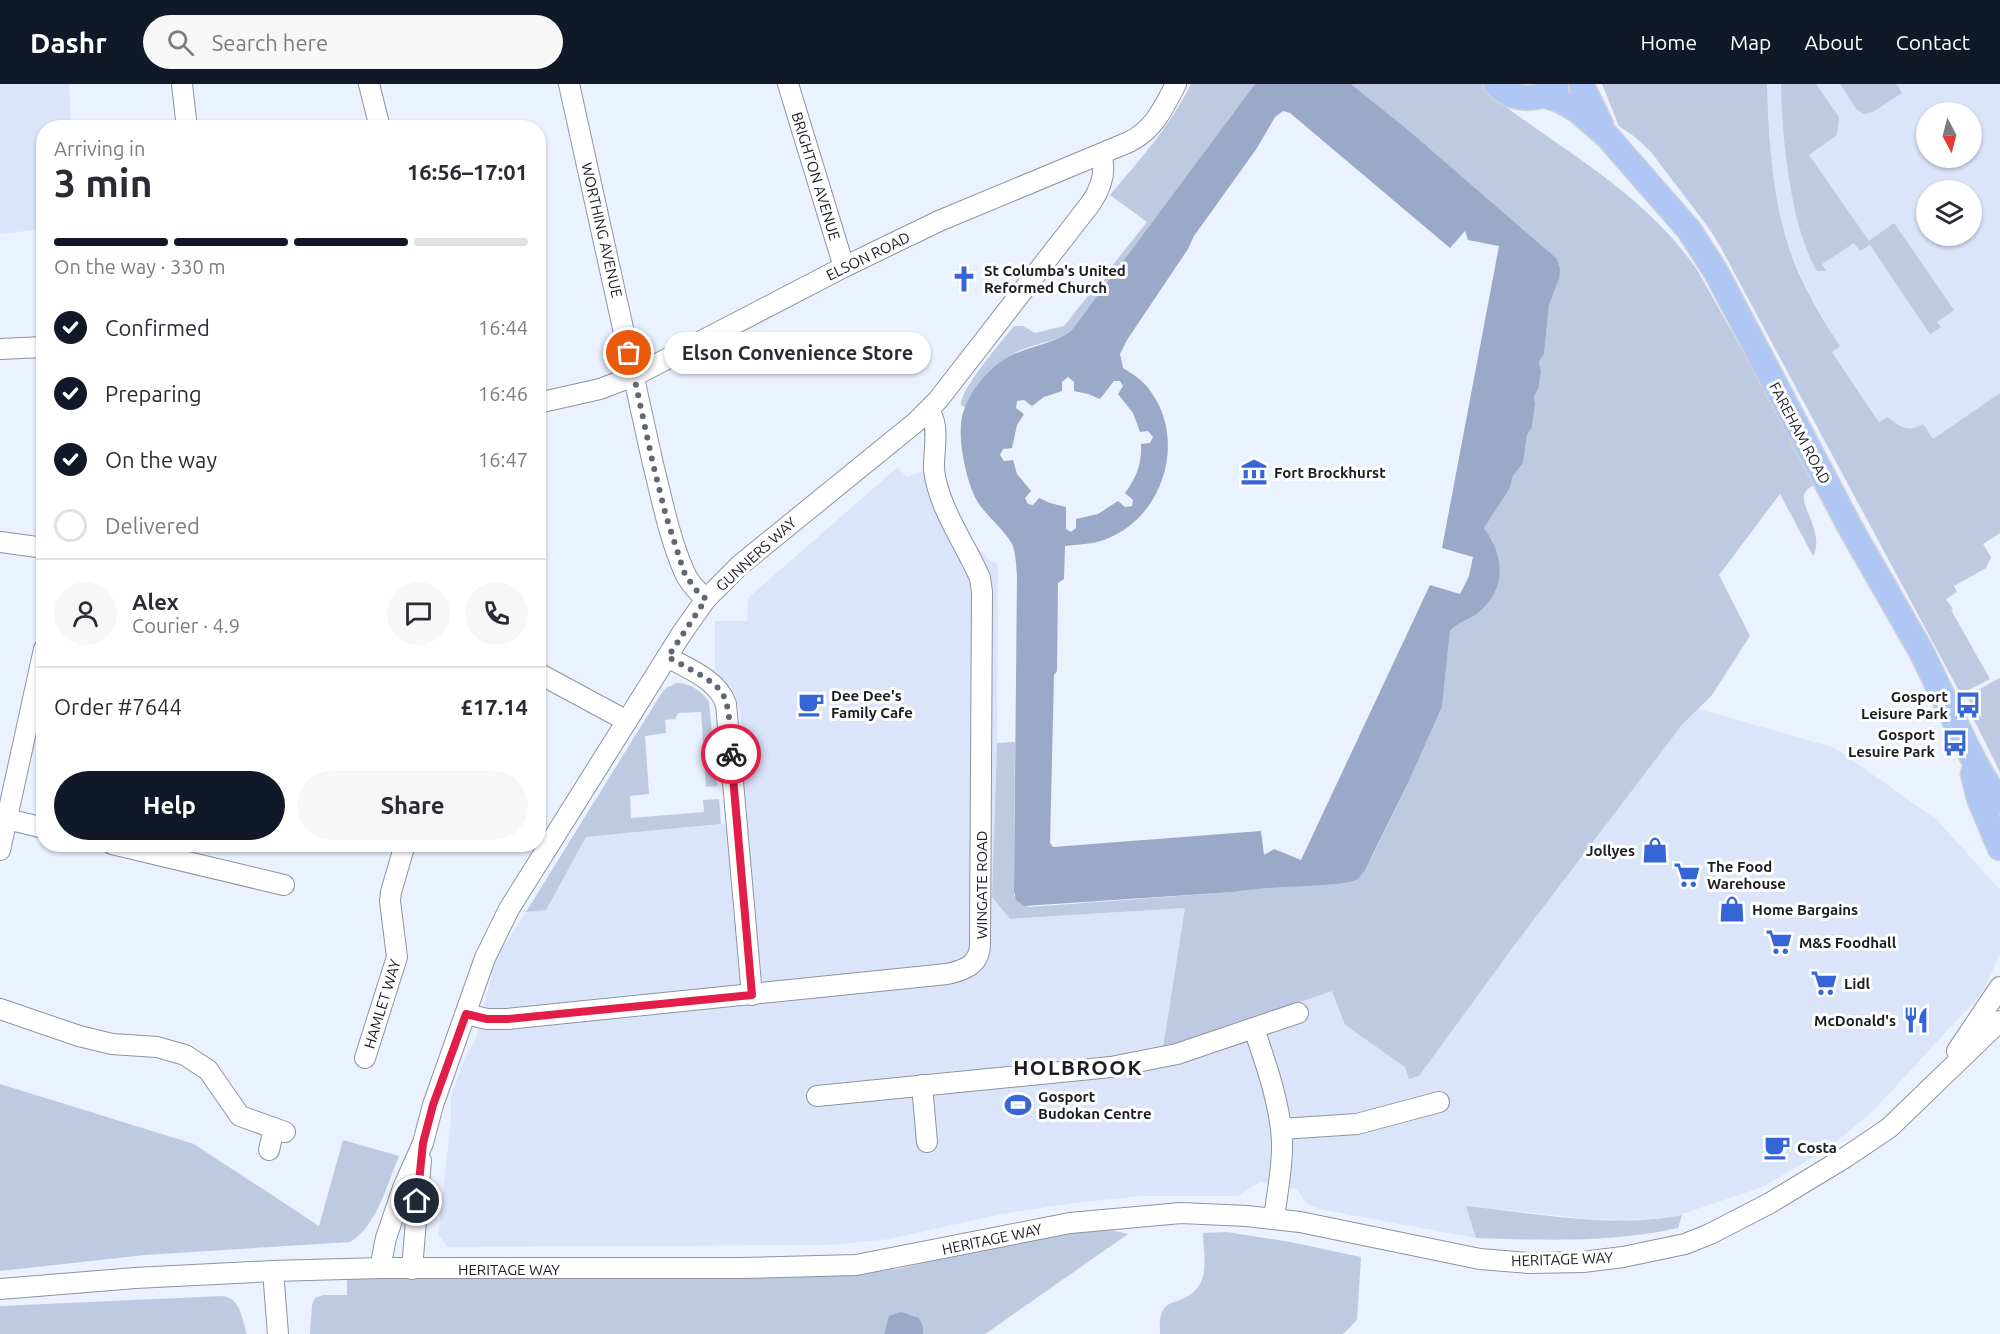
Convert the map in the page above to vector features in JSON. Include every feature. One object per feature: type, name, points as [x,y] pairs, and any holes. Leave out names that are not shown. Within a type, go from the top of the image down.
[{"type":"main road","points":[[1496,84],[1517,97],[1531,98],[1552,89]]},
{"type":"main road","name":"FAREHAM ROAD","points":[[1581,84],[1607,136]]},
{"type":"main road","name":"FAREHAM ROAD","points":[[1552,89],[1559,100],[1576,110],[1607,136],[1689,230],[1716,272],[1851,529],[1920,651],[1983,777],[2000,801]]},
{"type":"main road","name":"FAREHAM ROAD","points":[[1967,747],[1979,798],[2000,848]]},
{"type":"main road","points":[[1983,777],[2000,817]]},
{"type":"street","points":[[182,84],[186,120]]},
{"type":"street","points":[[369,84],[378,120]]},
{"type":"street","name":"WORTHING AVENUE","points":[[569,84],[661,495],[684,572],[694,588],[706,599]]},
{"type":"street","name":"BRIGHTON AVENUE","points":[[788,84],[844,267]]},
{"type":"street","name":"ELSON ROAD","points":[[546,401],[600,390],[634,376],[844,267],[939,221],[1134,140],[1146,132],[1159,116],[1176,84]]},
{"type":"street","name":"GUNNERS WAY","points":[[546,834],[627,721],[706,599],[756,551],[928,411],[956,379],[1091,203],[1098,190],[1103,172],[1104,163],[1101,155]]},
{"type":"street","points":[[0,349],[36,347]]},
{"type":"street","name":"WINGATE ROAD","points":[[466,1014],[487,1019],[507,1019],[947,974],[969,967],[979,955],[982,592],[976,570],[956,532],[940,493],[934,467],[935,420],[928,411]]},
{"type":"street","points":[[0,542],[36,547]]},
{"type":"street","points":[[668,657],[714,684],[723,694],[726,704],[752,995]]},
{"type":"street","points":[[546,677],[627,721]]},
{"type":"street","points":[[0,850],[36,686]]},
{"type":"street","points":[[7,819],[36,826]]},
{"type":"street","points":[[146,852],[284,885]]},
{"type":"street","name":"HAMLET WAY","points":[[365,1058],[396,964],[397,951],[390,901],[403,852]]},
{"type":"street","name":"GUNNERS WAY","points":[[380,1268],[386,1238],[396,1208],[423,1143],[433,1105],[490,948],[510,909],[534,852]]},
{"type":"street","name":"HERITAGE WAY","points":[[1932,1088],[2000,987]]},
{"type":"street","points":[[0,1009],[79,1036],[112,1044],[157,1047],[185,1055],[208,1070],[240,1116],[279,1130],[269,1150]]},
{"type":"street","points":[[817,1096],[1111,1067],[1156,1059],[1254,1029],[1298,1012]]},
{"type":"street","name":"HERITAGE WAY","points":[[0,1289],[135,1278],[380,1268],[658,1269],[856,1265],[1070,1223],[1146,1215],[1195,1213],[1310,1224],[1480,1259],[1519,1262],[1582,1262],[1623,1257],[1685,1244],[1710,1234],[1780,1197],[1846,1157],[1889,1128],[2000,1021]]},
{"type":"street","points":[[1254,1029],[1263,1055],[1281,1130],[1281,1155],[1274,1219]]},
{"type":"street","name":"HERITAGE WAY","points":[[1975,1046],[2000,1030]]},
{"type":"street","points":[[922,1085],[927,1142]]},
{"type":"street","points":[[1281,1130],[1357,1124],[1439,1102]]},
{"type":"street","name":"GUNNERS WAY","points":[[411,1269],[423,1143]]},
{"type":"street","points":[[273,1271],[278,1334]]},
{"type":"shaded area","points":[[0,84],[69,84],[71,120],[36,120],[36,230],[0,234]]},
{"type":"shaded area","points":[[1191,84],[1255,84],[1071,331],[1054,340],[1014,353],[996,365],[975,389],[965,407],[961,405],[962,398],[974,377],[1014,326],[1023,326],[1035,333],[1064,326],[1147,222],[1110,195],[1164,129]]},
{"type":"shaded area","points":[[1255,84],[1351,84],[1407,129],[1557,259],[1560,269],[1559,279],[1549,305],[1544,354],[1539,362],[1541,372],[1538,389],[1534,396],[1532,427],[1527,435],[1523,463],[1513,476],[1509,490],[1484,528],[1496,550],[1499,561],[1498,583],[1487,604],[1475,615],[1456,625],[1450,631],[1442,707],[1408,783],[1365,870],[1358,879],[1336,884],[1024,906],[1016,900],[1014,891],[1016,559],[1008,538],[981,507],[973,492],[963,458],[961,422],[973,391],[1000,362],[1055,340],[1071,331]],"holes":[[[1283,111],[1290,113],[1450,248],[1465,231],[1468,240],[1499,246],[1442,548],[1473,557],[1469,576],[1460,594],[1430,585],[1301,860],[1274,849],[1264,855],[1261,831],[1053,847],[1050,843],[1054,675],[1057,671],[1058,583],[1064,579],[1065,546],[1103,540],[1132,524],[1146,509],[1157,491],[1168,451],[1167,431],[1161,411],[1145,385],[1123,368],[1120,354],[1188,249],[1194,236],[1257,148],[1275,117]],[[1068,377],[1074,382],[1074,391],[1100,399],[1114,381],[1120,381],[1123,386],[1118,394],[1133,413],[1140,432],[1148,431],[1153,437],[1150,443],[1141,444],[1138,470],[1125,493],[1133,500],[1132,506],[1125,507],[1118,501],[1098,514],[1076,519],[1076,528],[1071,532],[1066,529],[1066,507],[1039,498],[1033,505],[1028,504],[1025,498],[1031,491],[1017,474],[1013,460],[1004,461],[1000,455],[1003,449],[1012,448],[1017,425],[1024,414],[1016,408],[1017,401],[1024,400],[1032,406],[1044,397],[1062,391],[1062,382]]]},
{"type":"shaded area","points":[[1351,84],[1482,84],[1507,107],[1633,200],[1669,234],[1699,273],[1799,452],[1814,485],[1807,490],[1804,496],[1816,538],[1813,556],[1780,494],[1719,575],[1750,636],[1712,695],[1681,726],[1513,947],[1419,1076],[1409,1079],[1405,1067],[1345,1025],[1332,991],[1163,1048],[1185,908],[1010,919],[992,897],[997,743],[1015,742],[1014,896],[1029,907],[1233,892],[1347,882],[1358,879],[1372,857],[1442,707],[1450,631],[1456,625],[1478,613],[1494,594],[1498,583],[1499,561],[1491,538],[1484,528],[1509,490],[1513,476],[1523,463],[1527,435],[1532,427],[1534,396],[1541,372],[1539,362],[1544,354],[1549,305],[1559,279],[1557,260],[1407,129]]},
{"type":"shaded area","points":[[1602,84],[1767,84],[1774,181],[1790,251],[1808,293],[1840,346],[1832,352],[1879,422],[1888,417],[1904,428],[1918,427],[1923,424],[1933,439],[2000,393],[2000,533],[1983,544],[1991,557],[1986,568],[1954,586],[1957,592],[1946,599],[1990,679],[1965,692],[1958,689],[1720,246],[1651,152],[1619,126]]},
{"type":"shaded area","points":[[1767,84],[2000,84],[2000,393],[1933,439],[1923,425],[1907,429],[1896,425],[1888,417],[1880,423],[1832,351],[1840,346],[1807,291],[1782,223],[1771,166]]},
{"type":"shaded area","points":[[1781,84],[1816,84],[1839,117],[1837,135],[1809,155],[1869,241],[1894,223],[1954,310],[1937,322],[1941,327],[1930,334],[1870,245],[1860,251],[1854,243],[1822,264],[1826,271],[1818,271],[1815,268],[1799,227],[1789,178],[1783,129]]},
{"type":"shaded area","points":[[1840,84],[1897,84],[1902,93],[1873,112],[1864,114],[1856,109]]},
{"type":"shaded area","points":[[898,467],[906,477],[925,471],[949,494],[972,541],[990,561],[998,564],[997,743],[992,897],[1010,919],[1186,908],[1163,1048],[1333,990],[1345,1025],[1419,1076],[1512,947],[1681,726],[1698,709],[1835,748],[1937,820],[2000,890],[2000,954],[1982,993],[1872,1112],[1826,1150],[1760,1188],[1673,1217],[1630,1220],[1589,1219],[1467,1206],[1476,1238],[1319,1209],[1306,1203],[1297,1189],[1260,1182],[1238,1196],[1141,1196],[1074,1203],[1001,1214],[890,1239],[831,1245],[448,1247],[438,1235],[451,1121],[451,1097],[465,1057],[476,1039],[493,969],[499,954],[526,912],[546,909],[586,837],[746,822],[740,711],[732,688],[715,670],[715,621],[747,621],[748,598]]},
{"type":"shaded area","points":[[2000,678],[2000,772],[1970,712],[1973,708],[1967,696]]},
{"type":"shaded area","points":[[677,683],[695,688],[709,702],[717,786],[706,787],[701,712],[678,713],[675,719],[665,720],[666,733],[645,736],[649,794],[630,796],[631,818],[704,812],[703,800],[719,799],[721,824],[586,837],[546,910],[526,912],[661,694],[666,688]]},
{"type":"shaded area","points":[[0,1084],[194,1144],[319,1226],[343,1140],[399,1156],[374,1215],[359,1235],[350,1242],[145,1255],[0,1271]]},
{"type":"shaded area","points":[[1466,1206],[1602,1220],[1656,1219],[1682,1215],[1678,1228],[1627,1236],[1577,1239],[1476,1238]]},
{"type":"shaded area","points":[[1106,1229],[1128,1234],[985,1334],[310,1334],[312,1305],[315,1298],[323,1295],[347,1295],[347,1279],[623,1279],[842,1275],[898,1269],[994,1246],[1069,1232]]},
{"type":"shaded area","points":[[1227,1232],[1361,1257],[1357,1320],[1343,1334],[1160,1334],[1162,1312],[1166,1307],[1190,1295],[1201,1283],[1204,1269],[1203,1233]]},
{"type":"shaded area","points":[[223,1296],[237,1305],[247,1334],[0,1334],[0,1306]]},
{"type":"shaded area","points":[[901,1312],[919,1318],[923,1334],[884,1334],[889,1316]]},
{"type":"way so far","points":[[629,353],[666,516],[684,572],[694,588],[706,599],[668,657],[714,684],[723,694],[731,754]]},
{"type":"place","name":"St Columba's United Reformed Church","points":[[964,279]]},
{"type":"place","name":"Elson Convenience Store","points":[[629,353]]},
{"type":"place","name":"Fort Brockhurst","points":[[1254,472]]},
{"type":"place","name":"Dee Dee's Family Cafe","points":[[811,704]]},
{"type":"place","name":"Gosport Leisure Park","points":[[1968,705]]},
{"type":"place","name":"Gosport Lesuire Park","points":[[1955,743]]},
{"type":"place","name":"Jollyes","points":[[1655,850]]},
{"type":"place","name":"The Food Warehouse","points":[[1687,875]]},
{"type":"place","name":"Home Bargains","points":[[1732,909]]},
{"type":"place","name":"M&S Foodhall","points":[[1779,942]]},
{"type":"place","name":"Lidl","points":[[1824,983]]},
{"type":"place","name":"McDonald's","points":[[1916,1020]]},
{"type":"place","name":"Gosport Budokan Centre","points":[[1018,1105]]},
{"type":"place","name":"Costa","points":[[1777,1147]]},
{"type":"district","name":"HOLBROOK","points":[[1078,1067]]},
{"type":"route","points":[[417,1201],[423,1143],[433,1105],[466,1014],[487,1019],[507,1019],[752,995],[731,754]]}]
